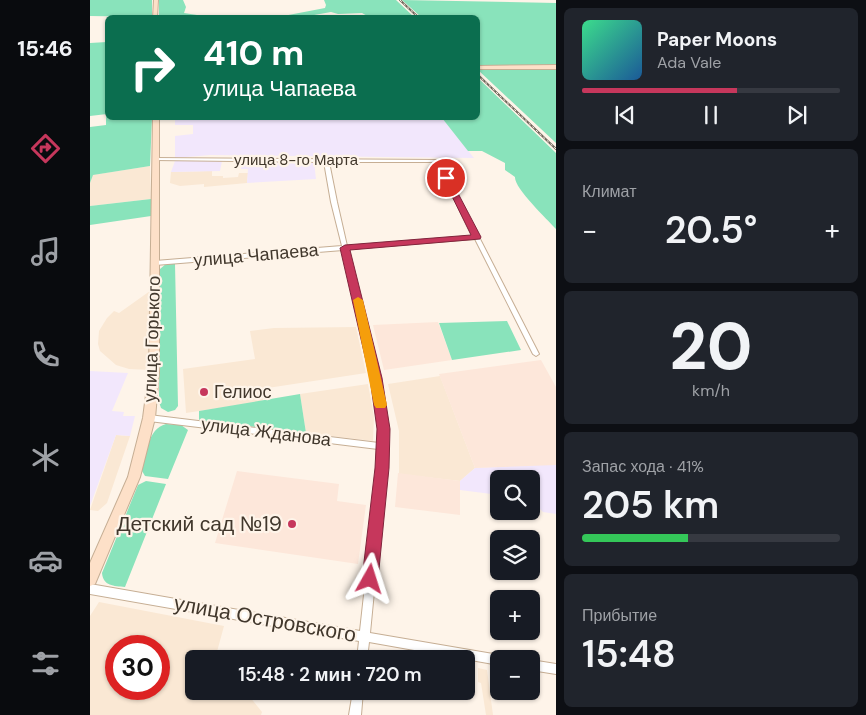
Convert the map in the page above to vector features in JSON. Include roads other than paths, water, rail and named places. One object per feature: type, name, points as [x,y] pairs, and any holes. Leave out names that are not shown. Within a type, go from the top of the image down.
[{"type":"main road","points":[[155,15],[156,0]]},
{"type":"main road","points":[[480,68],[556,68]]},
{"type":"main road","name":"улица Горького","points":[[90,579],[134,477],[149,418],[154,372],[156,120]]},
{"type":"street","name":"улица 8-го Марта","points":[[155,159],[438,161],[477,237]]},
{"type":"street","points":[[326,160],[376,378],[383,420],[384,447],[363,650]]},
{"type":"street","points":[[477,237],[536,354]]},
{"type":"street","name":"улица Чапаева","points":[[155,263],[477,237]]},
{"type":"street","name":"улица Жданова","points":[[149,418],[384,447]]},
{"type":"street","name":"улица Островского","points":[[90,589],[490,658]]},
{"type":"street","points":[[540,667],[556,670]]},
{"type":"street","points":[[355,715],[357,700]]},
{"type":"railway","points":[[400,0],[416,15]]},
{"type":"railway","points":[[480,77],[556,149]]},
{"type":"place","name":"Гелиос","points":[[204,392]]},
{"type":"place","name":"Детский сад №19","points":[[292,524]]}]
